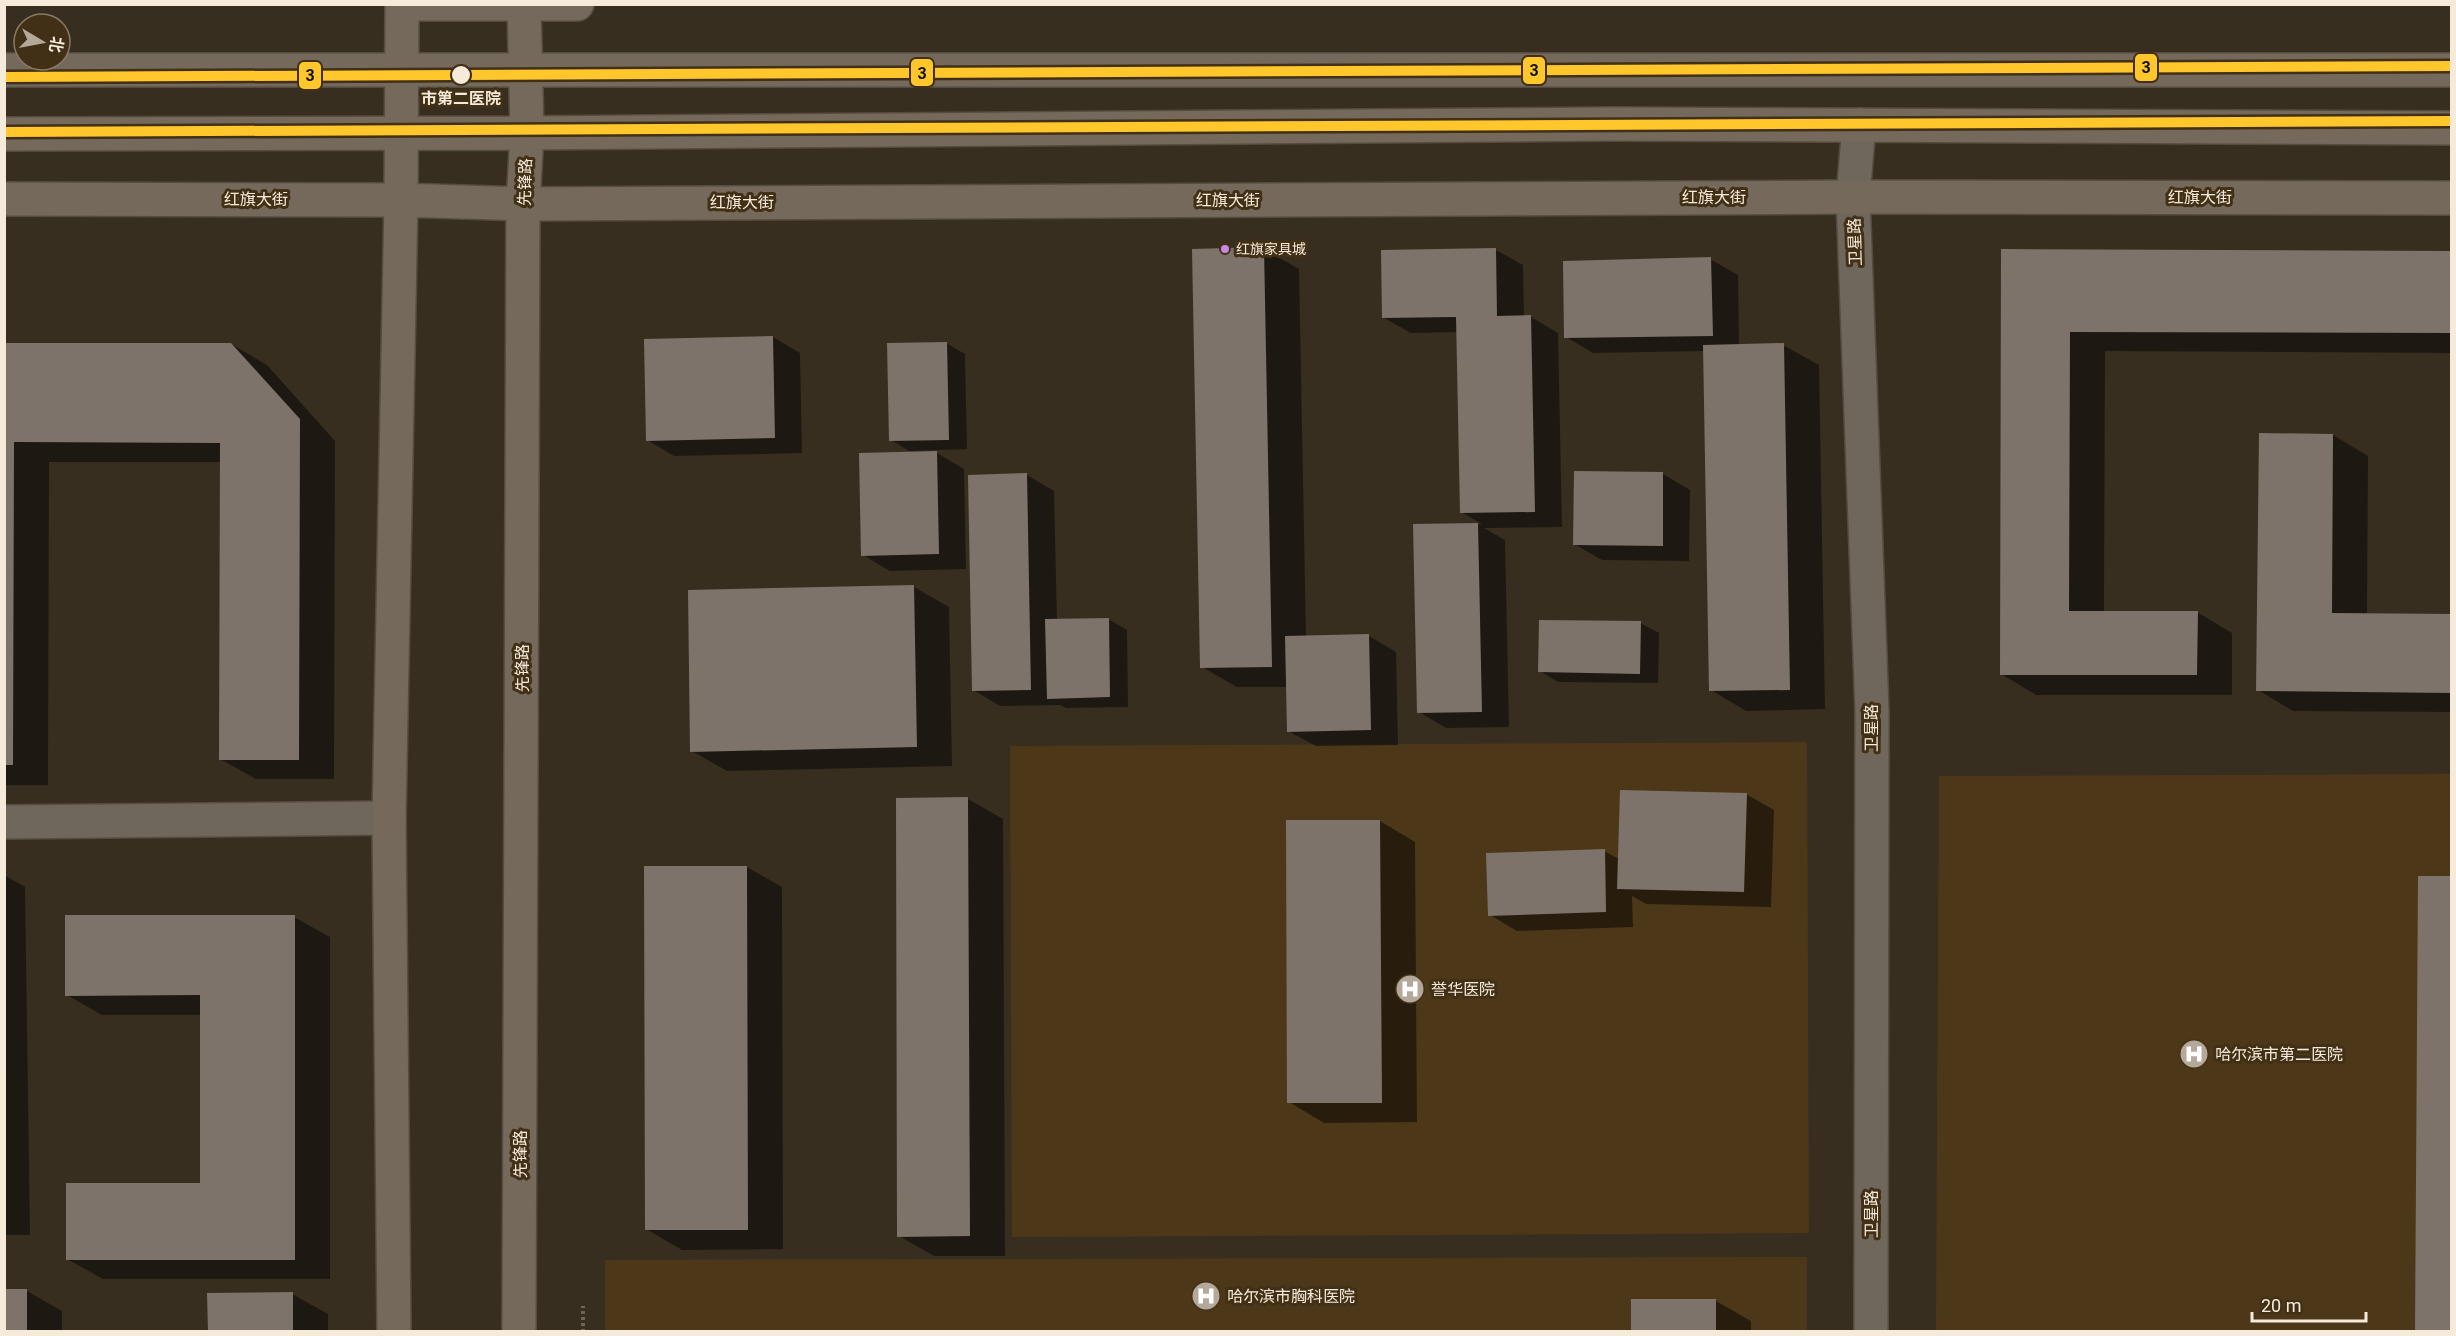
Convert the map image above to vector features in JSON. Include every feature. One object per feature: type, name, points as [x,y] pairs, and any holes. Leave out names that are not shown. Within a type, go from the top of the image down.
[{"type":"main road","points":[[394,1332],[388,818],[401,200],[402,4]]},
{"type":"main road","points":[[410,4],[577,4]]},
{"type":"main road","name":"先锋路","points":[[519,1332],[523,204],[527,133],[524,5]]},
{"type":"main road","points":[[4,70],[2451,70]]},
{"type":"main road","points":[[4,134],[527,133],[1599,124],[2451,128]]},
{"type":"main road","name":"红旗大街","points":[[4,199],[401,200],[523,204],[1853,197],[2451,198]]},
{"type":"street","name":"卫星路","points":[[1859,125],[1853,197],[1872,711],[1871,1332]]},
{"type":"street","points":[[4,822],[388,818]]},
{"type":"path","points":[[583,1332],[584,1306]]},
{"type":"shaded area","name":"誉华医院","points":[[1807,742],[1809,1233],[1012,1237],[1010,746]]},
{"type":"shaded area","name":"哈尔滨市第二医院","points":[[2451,774],[2451,1331],[1936,1332],[1939,776]]},
{"type":"shaded area","name":"哈尔滨市胸科医院","points":[[1807,1257],[1807,1331],[605,1331],[605,1260]]},
{"type":"building","points":[[1264,247],[1272,667],[1200,668],[1192,249]]},
{"type":"building","points":[[1496,248],[1497,316],[1531,315],[1535,512],[1460,513],[1456,317],[1382,318],[1381,250]]},
{"type":"building","points":[[2001,249],[2452,251],[2452,333],[2070,332],[2069,611],[2198,611],[2197,675],[2000,675]]},
{"type":"building","points":[[1711,257],[1713,336],[1564,338],[1563,261]]},
{"type":"building","points":[[773,336],[775,438],[646,441],[644,339]]},
{"type":"building","points":[[947,342],[949,440],[889,441],[887,343]]},
{"type":"building","points":[[4,343],[231,343],[300,419],[299,760],[219,760],[220,443],[14,442],[13,765],[4,765]]},
{"type":"building","points":[[1784,343],[1790,690],[1709,691],[1703,345]]},
{"type":"building","points":[[2259,433],[2333,434],[2332,613],[2452,614],[2452,693],[2256,691]]},
{"type":"building","points":[[937,451],[939,554],[861,556],[859,453]]},
{"type":"building","points":[[1574,471],[1663,472],[1663,546],[1573,545]]},
{"type":"building","points":[[1027,473],[1031,690],[972,691],[968,475]]},
{"type":"building","points":[[1478,523],[1482,712],[1417,713],[1413,524]]},
{"type":"building","points":[[914,585],[917,747],[690,752],[688,590]]},
{"type":"building","points":[[1109,618],[1110,697],[1047,699],[1045,619]]},
{"type":"building","points":[[1539,620],[1641,621],[1640,674],[1538,672]]},
{"type":"building","points":[[1369,634],[1371,730],[1287,732],[1285,636]]},
{"type":"building","points":[[1620,790],[1747,793],[1744,892],[1617,889]]},
{"type":"building","points":[[968,797],[970,1236],[897,1237],[896,798]]},
{"type":"building","points":[[1286,820],[1380,820],[1382,1103],[1287,1103]]},
{"type":"building","points":[[1605,849],[1606,912],[1488,916],[1486,853]]},
{"type":"building","points":[[644,866],[747,866],[748,1230],[645,1230]]},
{"type":"building","points":[[2418,876],[2452,876],[2452,1332],[2415,1332]]},
{"type":"building","points":[[65,915],[295,915],[295,1260],[66,1260],[66,1183],[200,1183],[200,995],[65,996]]},
{"type":"building","points":[[4,1289],[27,1289],[27,1332],[4,1332]]},
{"type":"building","points":[[293,1292],[293,1332],[208,1332],[207,1293]]},
{"type":"building","points":[[1631,1299],[1716,1299],[1716,1332],[1631,1332]]},
{"type":"transit line","name":"3","points":[[4,77],[2452,66]]},
{"type":"transit line","name":"3","points":[[4,132],[2452,121]]},
{"type":"place","name":"市第二医院","points":[[461,75]]},
{"type":"place","name":"红旗家具城","points":[[1225,249]]},
{"type":"place","name":"誉华医院","points":[[1410,989]]},
{"type":"place","name":"哈尔滨市第二医院","points":[[2194,1054]]},
{"type":"place","name":"哈尔滨市胸科医院","points":[[1206,1296]]}]
